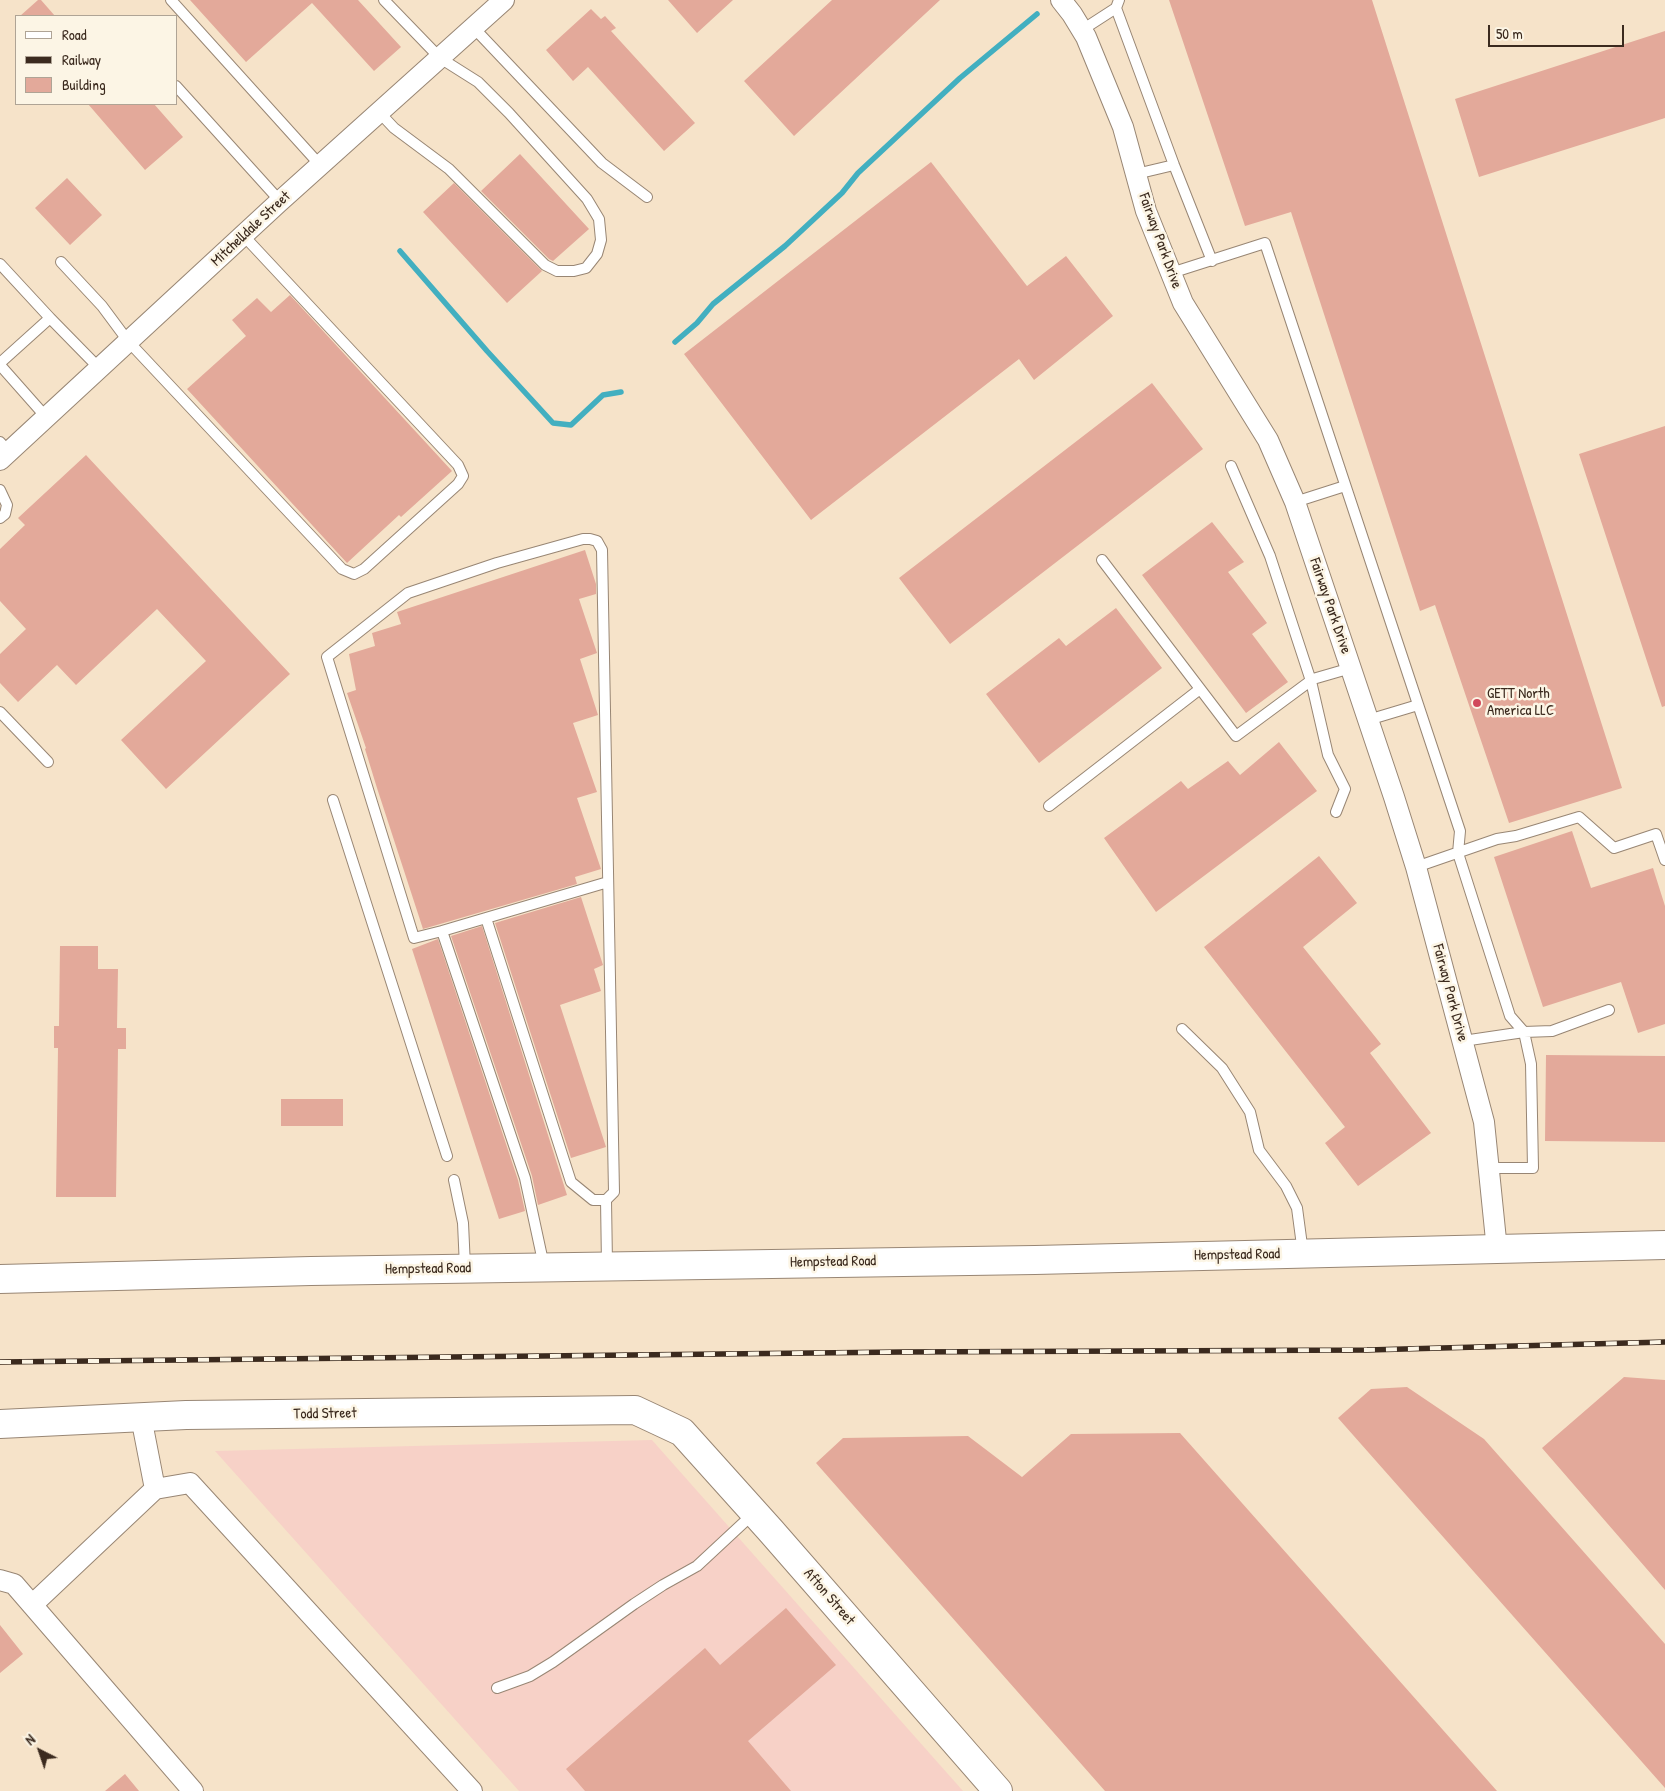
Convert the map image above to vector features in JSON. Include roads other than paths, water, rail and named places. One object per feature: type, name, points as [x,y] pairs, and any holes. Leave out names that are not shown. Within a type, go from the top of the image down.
[{"type":"main road","name":"Hempstead Road","points":[[0,1279],[465,1268],[1665,1246]]},
{"type":"main road","name":"Todd Street","points":[[0,1424],[186,1415],[635,1410],[649,1417]]},
{"type":"main road","name":"Afton Street","points":[[649,1417],[682,1432],[755,1512],[998,1791]]},
{"type":"street","name":"Mitchelldale Street","points":[[3,451],[46,417],[243,235],[504,0]]},
{"type":"street","name":"Fairway Park Drive","points":[[1061,0],[1082,30],[1123,128],[1146,211],[1183,303],[1268,440],[1294,502],[1416,867],[1484,1122],[1497,1250]]},
{"type":"street","points":[[142,1418],[155,1489]]},
{"type":"street","points":[[32,1605],[155,1489],[190,1483],[472,1791]]},
{"type":"street","points":[[0,1580],[14,1584],[193,1791]]},
{"type":"lane","points":[[171,0],[320,165]]},
{"type":"lane","points":[[379,112],[394,128],[449,169],[544,265],[557,271],[574,271],[586,268],[597,254],[601,240],[599,219],[587,198],[478,82],[440,58],[384,0]]},
{"type":"lane","points":[[1082,30],[1117,4],[1174,165],[1212,261]]},
{"type":"lane","points":[[473,27],[602,163],[648,197]]},
{"type":"lane","points":[[178,88],[280,202]]},
{"type":"lane","points":[[1136,174],[1174,165]]},
{"type":"lane","points":[[60,262],[102,306],[128,342],[342,569],[354,574],[364,569],[458,484],[463,476],[458,465],[243,235]]},
{"type":"lane","points":[[1171,274],[1265,243],[1460,831],[1458,853],[1510,1016],[1524,1032],[1531,1064],[1533,1168],[1489,1168]]},
{"type":"lane","points":[[0,264],[99,368]]},
{"type":"lane","points":[[46,417],[0,364],[50,318]]},
{"type":"lane","points":[[1231,466],[1270,556],[1311,681],[1328,755],[1345,789],[1336,812]]},
{"type":"lane","points":[[1294,502],[1345,486]]},
{"type":"lane","points":[[0,490],[7,505],[5,514],[0,518]]},
{"type":"lane","points":[[486,918],[571,1182],[593,1200],[606,1200],[614,1192],[602,550],[597,542],[590,538],[497,563],[408,592],[327,657],[414,938],[608,882]]},
{"type":"lane","points":[[1102,560],[1236,736],[1311,681],[1351,668]]},
{"type":"lane","points":[[1049,806],[1200,688]]},
{"type":"lane","points":[[1368,720],[1418,705]]},
{"type":"lane","points":[[0,712],[48,762]]},
{"type":"lane","points":[[333,800],[447,1156]]},
{"type":"lane","points":[[1416,867],[1497,839],[1516,836],[1579,817],[1614,848],[1656,834],[1665,860]]},
{"type":"lane","points":[[442,931],[526,1178],[544,1267]]},
{"type":"lane","points":[[1463,1042],[1524,1032],[1552,1031],[1609,1010]]},
{"type":"lane","points":[[1182,1029],[1222,1068],[1250,1112],[1259,1150],[1286,1186],[1297,1208],[1303,1254]]},
{"type":"lane","points":[[454,1180],[463,1223],[465,1268]]},
{"type":"lane","points":[[606,1200],[607,1266]]},
{"type":"lane","points":[[497,1688],[530,1676],[553,1662],[656,1589],[697,1566],[755,1512]]},
{"type":"waterway","points":[[675,342],[697,323],[713,304],[785,246],[842,193],[858,173],[960,78],[1037,14]]},
{"type":"waterway","points":[[400,251],[553,423],[571,425],[603,395],[621,392]]},
{"type":"railway","points":[[0,1362],[902,1352],[1367,1350],[1665,1342]]},
{"type":"place","name":"GETT North America LLC","points":[[1477,703]]}]
